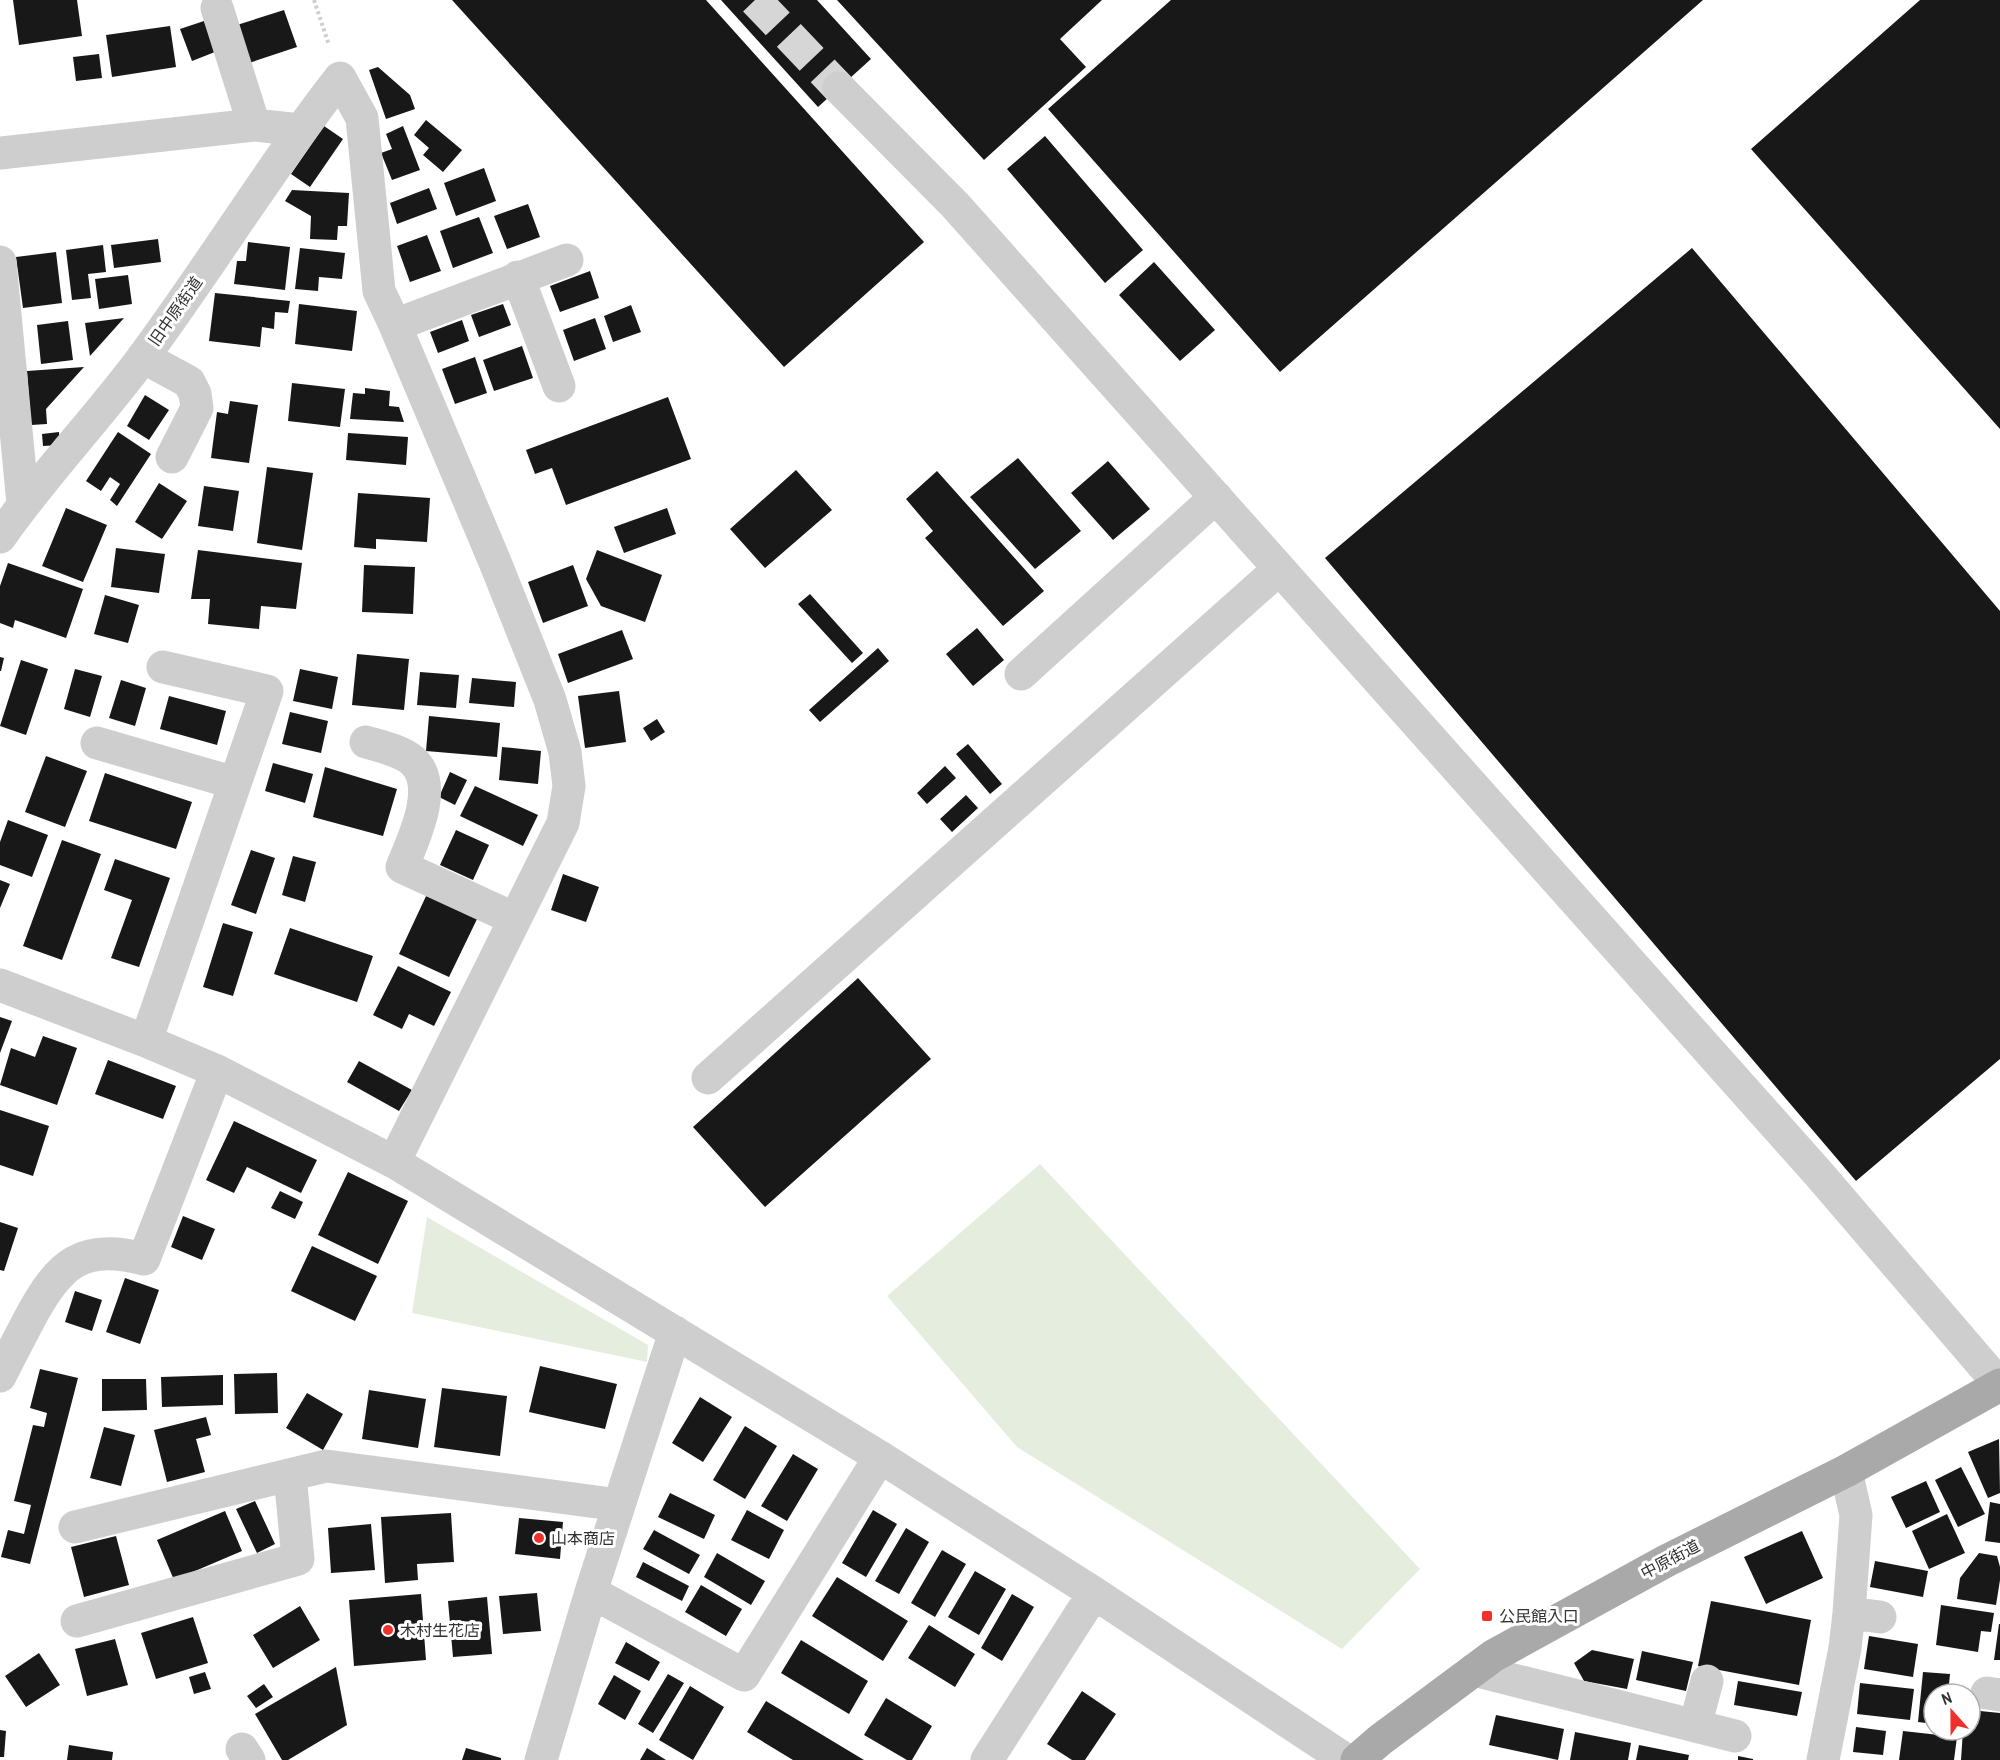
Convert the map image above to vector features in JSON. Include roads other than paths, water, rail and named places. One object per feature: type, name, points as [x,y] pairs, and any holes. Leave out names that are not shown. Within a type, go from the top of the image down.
[{"type":"main road","name":"中原街道","points":[[1357,1760],[1380,1740],[1493,1656],[1666,1560],[1846,1470],[2000,1385]]},
{"type":"street","points":[[217,8],[254,125]]},
{"type":"street","name":"旧中原街道","points":[[0,537],[23,504],[143,357],[300,129],[340,78],[362,118],[379,291],[395,326]]},
{"type":"street","points":[[839,88],[955,205],[1818,1173],[2000,1385]]},
{"type":"street","points":[[0,153],[254,125],[300,129]]},
{"type":"street","points":[[394,1161],[563,823],[568,786],[565,752],[550,700],[499,572],[395,326],[567,260]]},
{"type":"street","points":[[0,262],[23,504]]},
{"type":"street","points":[[518,278],[559,386]]},
{"type":"street","points":[[143,357],[189,382],[195,394],[197,408],[172,457]]},
{"type":"street","points":[[1021,674],[1216,497]]},
{"type":"street","points":[[708,1078],[1279,569]]},
{"type":"street","points":[[146,1041],[267,691],[163,668]]},
{"type":"street","points":[[366,742],[411,759],[420,769],[424,782],[423,806],[419,824],[402,867],[515,919]]},
{"type":"street","points":[[97,743],[235,783]]},
{"type":"street","points":[[0,985],[217,1071],[394,1161],[880,1457],[1094,1593],[1346,1760]]},
{"type":"street","points":[[1,1372],[43,1294],[66,1267],[86,1257],[106,1253],[144,1259],[217,1071]]},
{"type":"street","points":[[541,1760],[591,1593],[675,1332]]},
{"type":"street","points":[[591,1593],[744,1675],[880,1457]]},
{"type":"street","points":[[75,1527],[326,1466],[620,1505]]},
{"type":"street","points":[[1822,1760],[1845,1648],[1864,1615],[1856,1515],[1846,1470]]},
{"type":"street","points":[[77,1621],[298,1559],[290,1475]]},
{"type":"street","points":[[987,1760],[1094,1593]]},
{"type":"street","points":[[1474,1670],[1735,1736]]},
{"type":"street","points":[[1695,1726],[1707,1682]]},
{"type":"tunnel","points":[[755,0],[839,88]]},
{"type":"place","name":"山本商店","points":[[539,1538]]},
{"type":"place","name":"公民館入口","points":[[1487,1616]]},
{"type":"place","name":"木村生花店","points":[[388,1630]]}]
